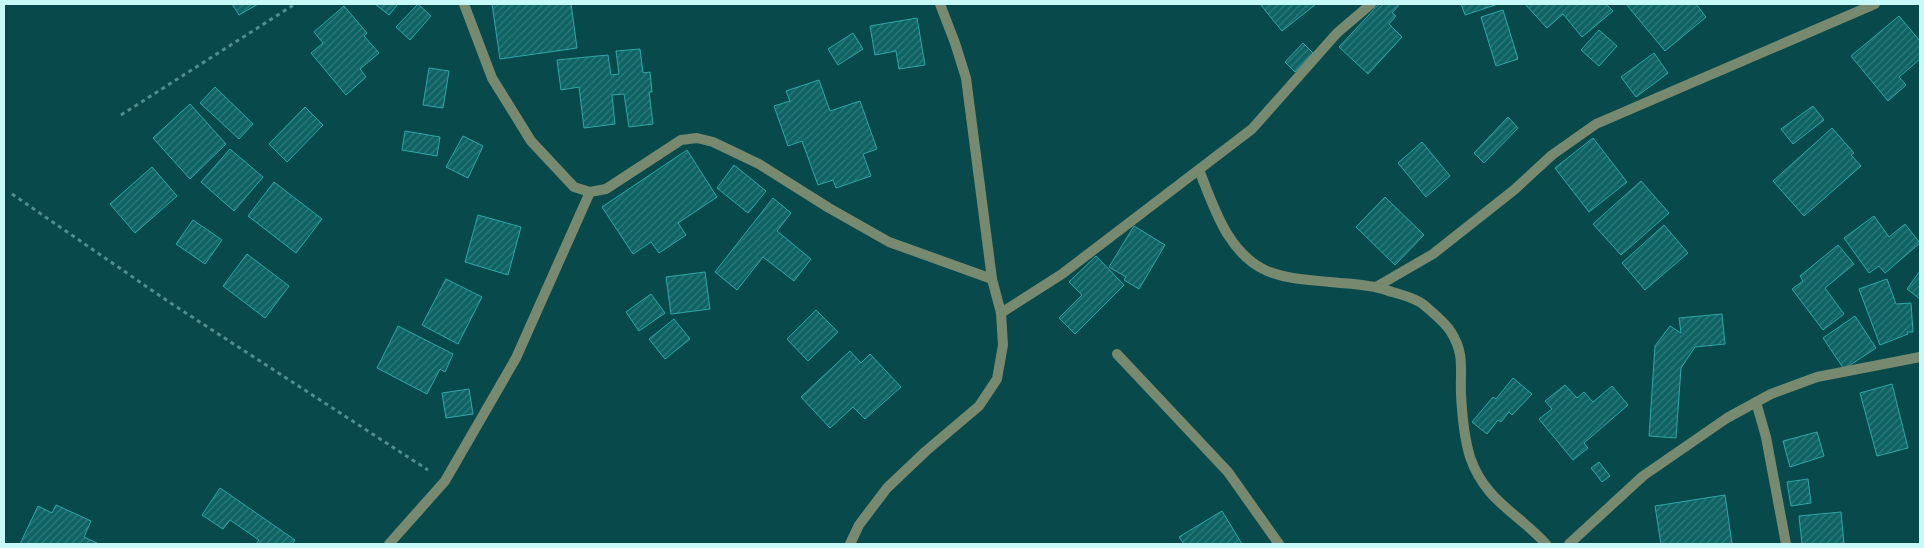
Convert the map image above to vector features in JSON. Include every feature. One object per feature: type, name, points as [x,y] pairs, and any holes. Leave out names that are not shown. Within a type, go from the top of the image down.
[{"type":"street","points":[[464,4],[492,78],[531,141],[574,187],[590,192],[606,189],[681,140],[697,138],[713,142],[758,164],[888,242],[992,279]]},
{"type":"street","points":[[850,544],[859,525],[888,488],[926,451],[979,406],[997,379],[1003,345],[1002,313],[992,279],[966,78],[940,4]]},
{"type":"street","points":[[1002,313],[1062,274],[1252,129],[1337,33],[1371,4]]},
{"type":"street","points":[[1376,287],[1433,254],[1514,190],[1552,155],[1596,124],[1875,4]]},
{"type":"street","points":[[1199,170],[1216,213],[1231,241],[1253,263],[1268,271],[1289,277],[1376,287],[1422,303],[1451,331],[1462,358],[1461,393],[1464,427],[1470,458],[1482,482],[1498,503],[1533,530],[1546,544]]},
{"type":"street","points":[[389,544],[445,481],[516,358],[590,192]]},
{"type":"street","points":[[1117,354],[1228,472],[1279,544]]},
{"type":"street","points":[[1569,544],[1643,476],[1727,418],[1756,402],[1817,377],[1920,357]]},
{"type":"street","points":[[1756,402],[1766,437],[1786,544]]},
{"type":"path","points":[[121,115],[295,4]]},
{"type":"path","points":[[12,194],[169,302],[445,481]]},
{"type":"building","points":[[232,4],[258,4],[239,15]]},
{"type":"building","points":[[375,4],[398,4],[389,15]]},
{"type":"building","points":[[418,4],[431,16],[410,40],[396,27]]},
{"type":"building","points":[[492,4],[571,4],[577,48],[500,59]]},
{"type":"building","points":[[1260,4],[1316,4],[1282,31]]},
{"type":"building","points":[[1379,4],[1400,4],[1392,13],[1396,16],[1389,24],[1402,37],[1368,74],[1339,47]]},
{"type":"building","points":[[1461,4],[1498,4],[1465,15]]},
{"type":"building","points":[[1525,4],[1606,4],[1613,11],[1582,37],[1563,14],[1547,28]]},
{"type":"building","points":[[1626,4],[1696,4],[1706,17],[1665,51]]},
{"type":"building","points":[[344,6],[367,33],[364,36],[379,53],[360,69],[366,77],[346,95],[311,53],[323,43],[314,32]]},
{"type":"building","points":[[1503,10],[1518,59],[1496,66],[1481,17]]},
{"type":"building","points":[[1899,16],[1920,41],[1920,59],[1899,77],[1906,85],[1888,101],[1851,56]]},
{"type":"building","points":[[917,18],[925,65],[899,69],[896,51],[875,55],[870,26]]},
{"type":"building","points":[[1599,30],[1617,46],[1599,66],[1581,50]]},
{"type":"building","points":[[853,33],[863,49],[838,65],[828,49]]},
{"type":"building","points":[[1303,43],[1313,53],[1295,72],[1285,62]]},
{"type":"building","points":[[640,49],[643,73],[650,72],[652,92],[649,92],[653,124],[629,127],[624,94],[612,95],[615,124],[584,128],[579,87],[561,90],[557,60],[608,55],[611,75],[619,74],[616,51]]},
{"type":"building","points":[[1654,53],[1668,73],[1636,97],[1621,77]]},
{"type":"building","points":[[429,68],[449,71],[443,108],[423,105]]},
{"type":"building","points":[[819,80],[830,111],[860,101],[877,149],[863,154],[871,176],[836,188],[833,180],[818,185],[802,141],[788,146],[774,106],[790,101],[786,91]]},
{"type":"building","points":[[215,87],[253,124],[239,139],[200,103]]},
{"type":"building","points":[[190,104],[226,144],[190,179],[153,138]]},
{"type":"building","points":[[1813,106],[1824,120],[1793,144],[1781,129]]},
{"type":"building","points":[[305,107],[323,125],[287,162],[269,144]]},
{"type":"building","points":[[1508,117],[1518,128],[1484,163],[1474,153]]},
{"type":"building","points":[[1832,128],[1854,153],[1851,155],[1861,166],[1804,216],[1773,181]]},
{"type":"building","points":[[405,131],[440,137],[437,156],[402,150]]},
{"type":"building","points":[[463,136],[483,146],[468,178],[446,167]]},
{"type":"building","points":[[1593,138],[1627,182],[1589,212],[1555,168]]},
{"type":"building","points":[[1422,142],[1450,176],[1426,197],[1398,163]]},
{"type":"building","points":[[230,149],[263,177],[234,211],[201,182]]},
{"type":"building","points":[[687,150],[717,197],[678,223],[686,235],[659,253],[651,242],[633,254],[602,207]]},
{"type":"building","points":[[734,165],[766,191],[748,213],[717,188]]},
{"type":"building","points":[[152,167],[177,196],[135,233],[110,204]]},
{"type":"building","points":[[1641,181],[1669,213],[1621,255],[1593,224]]},
{"type":"building","points":[[274,182],[322,219],[296,253],[248,216]]},
{"type":"building","points":[[1385,197],[1424,235],[1395,265],[1356,227]]},
{"type":"building","points":[[773,198],[791,213],[777,231],[811,259],[794,281],[763,257],[737,290],[715,272]]},
{"type":"building","points":[[478,215],[521,227],[508,275],[465,262]]},
{"type":"building","points":[[1874,216],[1889,237],[1905,224],[1920,243],[1885,273],[1879,266],[1869,273],[1844,238]]},
{"type":"building","points":[[193,220],[222,240],[205,264],[176,244]]},
{"type":"building","points":[[1664,225],[1688,253],[1645,290],[1622,263]]},
{"type":"building","points":[[1134,226],[1165,245],[1139,289],[1124,280],[1126,277],[1109,267]]},
{"type":"building","points":[[1838,245],[1854,264],[1825,288],[1844,314],[1823,330],[1792,289],[1803,281],[1800,276]]},
{"type":"building","points":[[247,254],[289,286],[265,318],[223,286]]},
{"type":"building","points":[[1096,256],[1124,285],[1075,334],[1059,318],[1082,295],[1069,282]]},
{"type":"building","points":[[1920,271],[1920,299],[1907,289]]},
{"type":"building","points":[[705,272],[710,309],[671,314],[666,277]]},
{"type":"building","points":[[446,279],[482,297],[458,344],[422,325]]},
{"type":"building","points":[[1887,279],[1896,304],[1911,303],[1913,332],[1907,332],[1908,334],[1880,345],[1859,289]]},
{"type":"building","points":[[651,294],[665,313],[639,331],[626,312]]},
{"type":"building","points":[[816,310],[838,332],[808,361],[787,339]]},
{"type":"building","points":[[1722,314],[1725,344],[1695,347],[1681,368],[1676,438],[1649,436],[1655,346],[1670,326],[1681,333],[1679,318]]},
{"type":"building","points":[[1855,316],[1876,348],[1844,369],[1823,338]]},
{"type":"building","points":[[674,319],[690,339],[665,359],[649,339]]},
{"type":"building","points":[[398,326],[453,354],[445,372],[440,369],[427,394],[377,368]]},
{"type":"building","points":[[850,351],[861,363],[870,354],[901,387],[865,419],[853,407],[830,428],[801,397]]},
{"type":"building","points":[[1513,378],[1532,394],[1512,415],[1509,412],[1501,422],[1498,420],[1487,434],[1472,422],[1493,397],[1496,399]]},
{"type":"building","points":[[1892,384],[1908,448],[1877,456],[1860,393]]},
{"type":"building","points":[[1565,385],[1577,398],[1584,392],[1593,402],[1612,386],[1628,405],[1584,443],[1588,448],[1573,460],[1539,419],[1552,409],[1545,401]]},
{"type":"building","points":[[469,389],[473,414],[446,418],[442,393]]},
{"type":"building","points":[[1817,432],[1824,456],[1790,467],[1783,441]]},
{"type":"building","points":[[1599,462],[1610,476],[1602,482],[1591,468]]},
{"type":"building","points":[[1808,479],[1811,503],[1791,506],[1787,482]]},
{"type":"building","points":[[220,488],[295,540],[292,544],[256,544],[259,540],[230,520],[223,529],[202,515]]},
{"type":"building","points":[[1725,495],[1732,544],[1661,544],[1655,506]]},
{"type":"building","points":[[56,505],[91,521],[84,537],[99,544],[20,544],[38,506],[52,513]]},
{"type":"building","points":[[1222,511],[1242,544],[1184,544],[1179,537]]},
{"type":"building","points":[[1841,512],[1844,544],[1802,544],[1799,516]]}]
